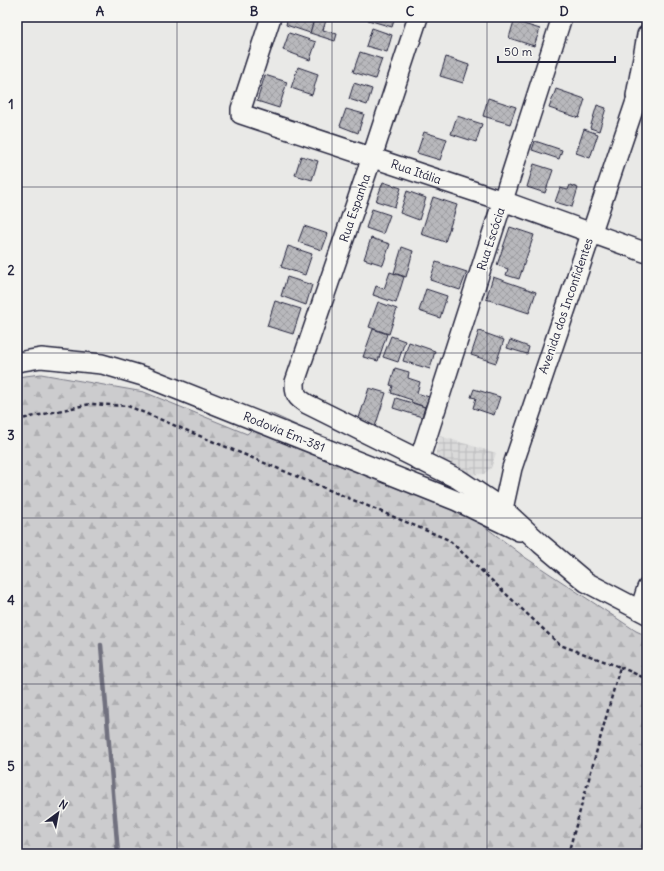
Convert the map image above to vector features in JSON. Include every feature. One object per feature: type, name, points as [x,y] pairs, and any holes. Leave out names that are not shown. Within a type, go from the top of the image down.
[{"type":"street","name":"Rua Itália","points":[[270,17],[241,109],[241,114],[503,201],[647,253]]},
{"type":"street","name":"Rua Espanha","points":[[297,398],[295,382],[372,158],[418,17]]},
{"type":"street","name":"Rua Escócia","points":[[420,461],[562,17]]},
{"type":"street","name":"Avenida dos Inconfidentes","points":[[503,508],[512,468],[635,104],[647,35]]},
{"type":"street","name":"Avenida dos Inconfidentes","points":[[635,104],[647,82]]},
{"type":"street","name":"Rodovia Em-381","points":[[17,362],[41,358],[102,364],[146,377],[457,501],[509,526],[541,544]]},
{"type":"street","name":"Rodovia Em-381","points":[[297,398],[458,479],[503,508],[541,544],[586,582],[643,612]]},
{"type":"street","points":[[643,612],[647,588]]},
{"type":"path","points":[[17,420],[90,404],[128,406],[449,540],[560,645],[620,667],[647,679]]},
{"type":"path","points":[[568,854],[620,667]]},
{"type":"shaded area","points":[[440,436],[496,453],[491,468],[484,474],[463,475],[437,459],[436,452]]},
{"type":"green space","points":[[41,374],[144,392],[247,434],[270,413],[373,461],[459,507],[526,558],[636,631],[647,636],[647,854],[17,854],[17,377]]},
{"type":"building","points":[[288,17],[315,17],[310,33],[286,25]]},
{"type":"building","points":[[315,17],[327,17],[323,30],[337,34],[335,41],[310,33]]},
{"type":"building","points":[[369,17],[395,17],[392,27],[368,20]]},
{"type":"building","points":[[526,17],[544,17],[542,22]]},
{"type":"building","points":[[514,21],[540,29],[534,46],[509,38]]},
{"type":"building","points":[[372,28],[392,35],[387,52],[366,46]]},
{"type":"building","points":[[289,33],[316,42],[310,60],[283,50]]},
{"type":"building","points":[[360,52],[382,59],[375,79],[353,72]]},
{"type":"building","points":[[446,57],[469,65],[463,83],[440,76]]},
{"type":"building","points":[[298,67],[318,74],[312,95],[291,88]]},
{"type":"building","points":[[265,75],[287,82],[279,108],[257,101]]},
{"type":"building","points":[[354,83],[372,89],[367,105],[349,99]]},
{"type":"building","points":[[556,89],[585,99],[579,118],[549,108]]},
{"type":"building","points":[[488,98],[516,107],[510,124],[483,116]]},
{"type":"building","points":[[597,105],[606,108],[599,131],[590,128]]},
{"type":"building","points":[[346,109],[364,114],[358,133],[340,126]]},
{"type":"building","points":[[457,116],[482,124],[476,142],[451,134]]},
{"type":"building","points":[[584,129],[598,134],[590,158],[576,153]]},
{"type":"building","points":[[424,132],[447,139],[440,160],[417,153]]},
{"type":"building","points":[[535,141],[562,150],[559,159],[532,150]]},
{"type":"building","points":[[301,156],[318,161],[312,180],[295,175]]},
{"type":"building","points":[[534,164],[553,170],[545,193],[527,187]]},
{"type":"building","points":[[383,182],[401,188],[395,207],[376,201]]},
{"type":"building","points":[[570,185],[578,188],[572,207],[555,202],[560,188],[568,190]]},
{"type":"building","points":[[407,191],[426,198],[419,220],[400,213]]},
{"type":"building","points":[[433,197],[457,205],[445,242],[421,234]]},
{"type":"building","points":[[372,209],[390,215],[383,234],[366,228]]},
{"type":"building","points":[[304,226],[328,234],[322,250],[298,242]]},
{"type":"building","points":[[510,227],[534,235],[519,279],[506,275],[508,269],[497,265]]},
{"type":"building","points":[[371,238],[390,244],[383,265],[364,259]]},
{"type":"building","points":[[288,246],[312,254],[305,275],[281,267]]},
{"type":"building","points":[[402,247],[413,251],[406,277],[394,273]]},
{"type":"building","points":[[436,262],[467,272],[460,290],[430,280]]},
{"type":"building","points":[[390,272],[404,277],[396,303],[373,295],[376,286],[384,289]]},
{"type":"building","points":[[287,277],[312,285],[306,305],[281,296]]},
{"type":"building","points":[[493,277],[536,292],[529,313],[486,299]]},
{"type":"building","points":[[426,289],[447,296],[440,318],[419,311]]},
{"type":"building","points":[[275,301],[301,309],[293,334],[267,326]]},
{"type":"building","points":[[378,302],[397,309],[389,334],[369,327]]},
{"type":"building","points":[[373,329],[387,334],[378,361],[363,357]]},
{"type":"building","points":[[479,331],[504,340],[496,363],[471,355]]},
{"type":"building","points":[[391,336],[405,341],[398,362],[383,357]]},
{"type":"building","points":[[510,340],[529,347],[527,354],[507,348]]},
{"type":"building","points":[[409,342],[435,351],[430,369],[403,361]]},
{"type":"building","points":[[395,368],[409,372],[408,378],[420,382],[417,393],[429,397],[425,407],[411,402],[412,400],[391,393],[393,386],[390,385]]},
{"type":"building","points":[[369,388],[386,393],[374,430],[357,424]]},
{"type":"building","points":[[474,389],[500,397],[494,415],[473,408],[476,398],[471,397]]},
{"type":"building","points":[[396,398],[425,407],[422,417],[393,408]]},
{"type":"waterway","points":[[101,645],[118,854]]}]
